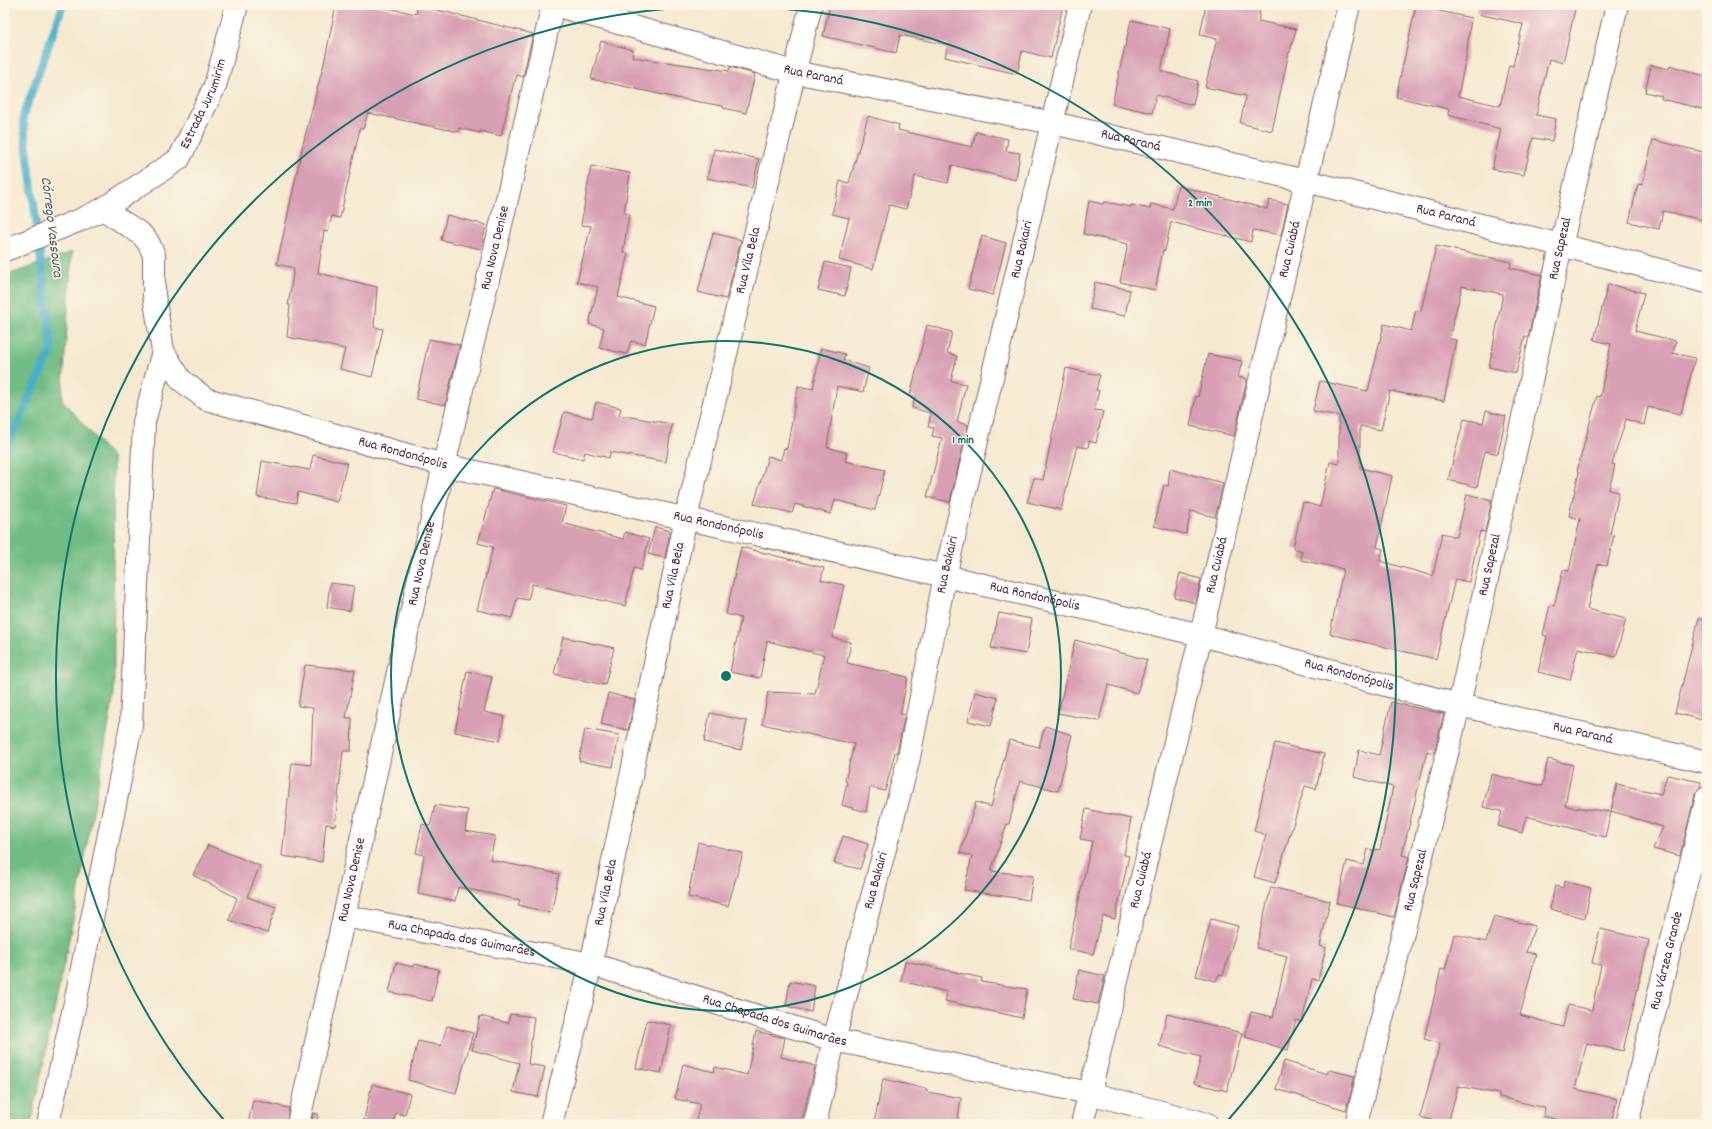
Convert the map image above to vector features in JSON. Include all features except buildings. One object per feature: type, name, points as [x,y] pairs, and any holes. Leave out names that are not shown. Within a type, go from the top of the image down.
[{"type":"street","name":"Estrada Jurumirim","points":[[5,250],[80,220],[103,209],[179,159],[215,86],[238,5]]},
{"type":"street","name":"Rua Paraná","points":[[554,5],[794,72],[1053,123],[1306,181],[1707,282]]},
{"type":"street","name":"Rua Nova Denise","points":[[298,1124],[444,465],[554,5]]},
{"type":"street","name":"Rua Vila Bela","points":[[551,1124],[591,964],[686,518],[811,5]]},
{"type":"street","name":"Rua Bakairi","points":[[815,1124],[834,1040],[908,762],[945,576],[1080,5]]},
{"type":"street","name":"Rua Cuiabá","points":[[1082,1124],[1201,635],[1306,181],[1349,5]]},
{"type":"street","name":"Rua Sapezal","points":[[1356,1124],[1459,705],[1561,246],[1617,5]]},
{"type":"street","name":"Rua Rondonópolis","points":[[103,209],[141,234],[148,242],[154,255],[154,295],[163,351],[181,380],[206,400],[444,465],[945,576],[1201,635],[1459,705]]},
{"type":"street","points":[[48,1124],[77,996],[131,725],[144,422],[163,351]]},
{"type":"street","name":"Rua Paraná","points":[[1459,705],[1707,762]]},
{"type":"street","name":"Rua Várzea Grande","points":[[1627,1124],[1707,797]]},
{"type":"street","name":"Rua Chapada dos Guimarães","points":[[344,916],[591,964],[834,1040],[1089,1093],[1207,1124]]},
{"type":"green space","points":[[72,252],[62,400],[113,458],[114,695],[78,895],[31,1124],[5,1124],[5,276]]},
{"type":"waterway","name":"Córrego Vassoura","points":[[5,450],[52,349],[23,117],[63,5]]}]
